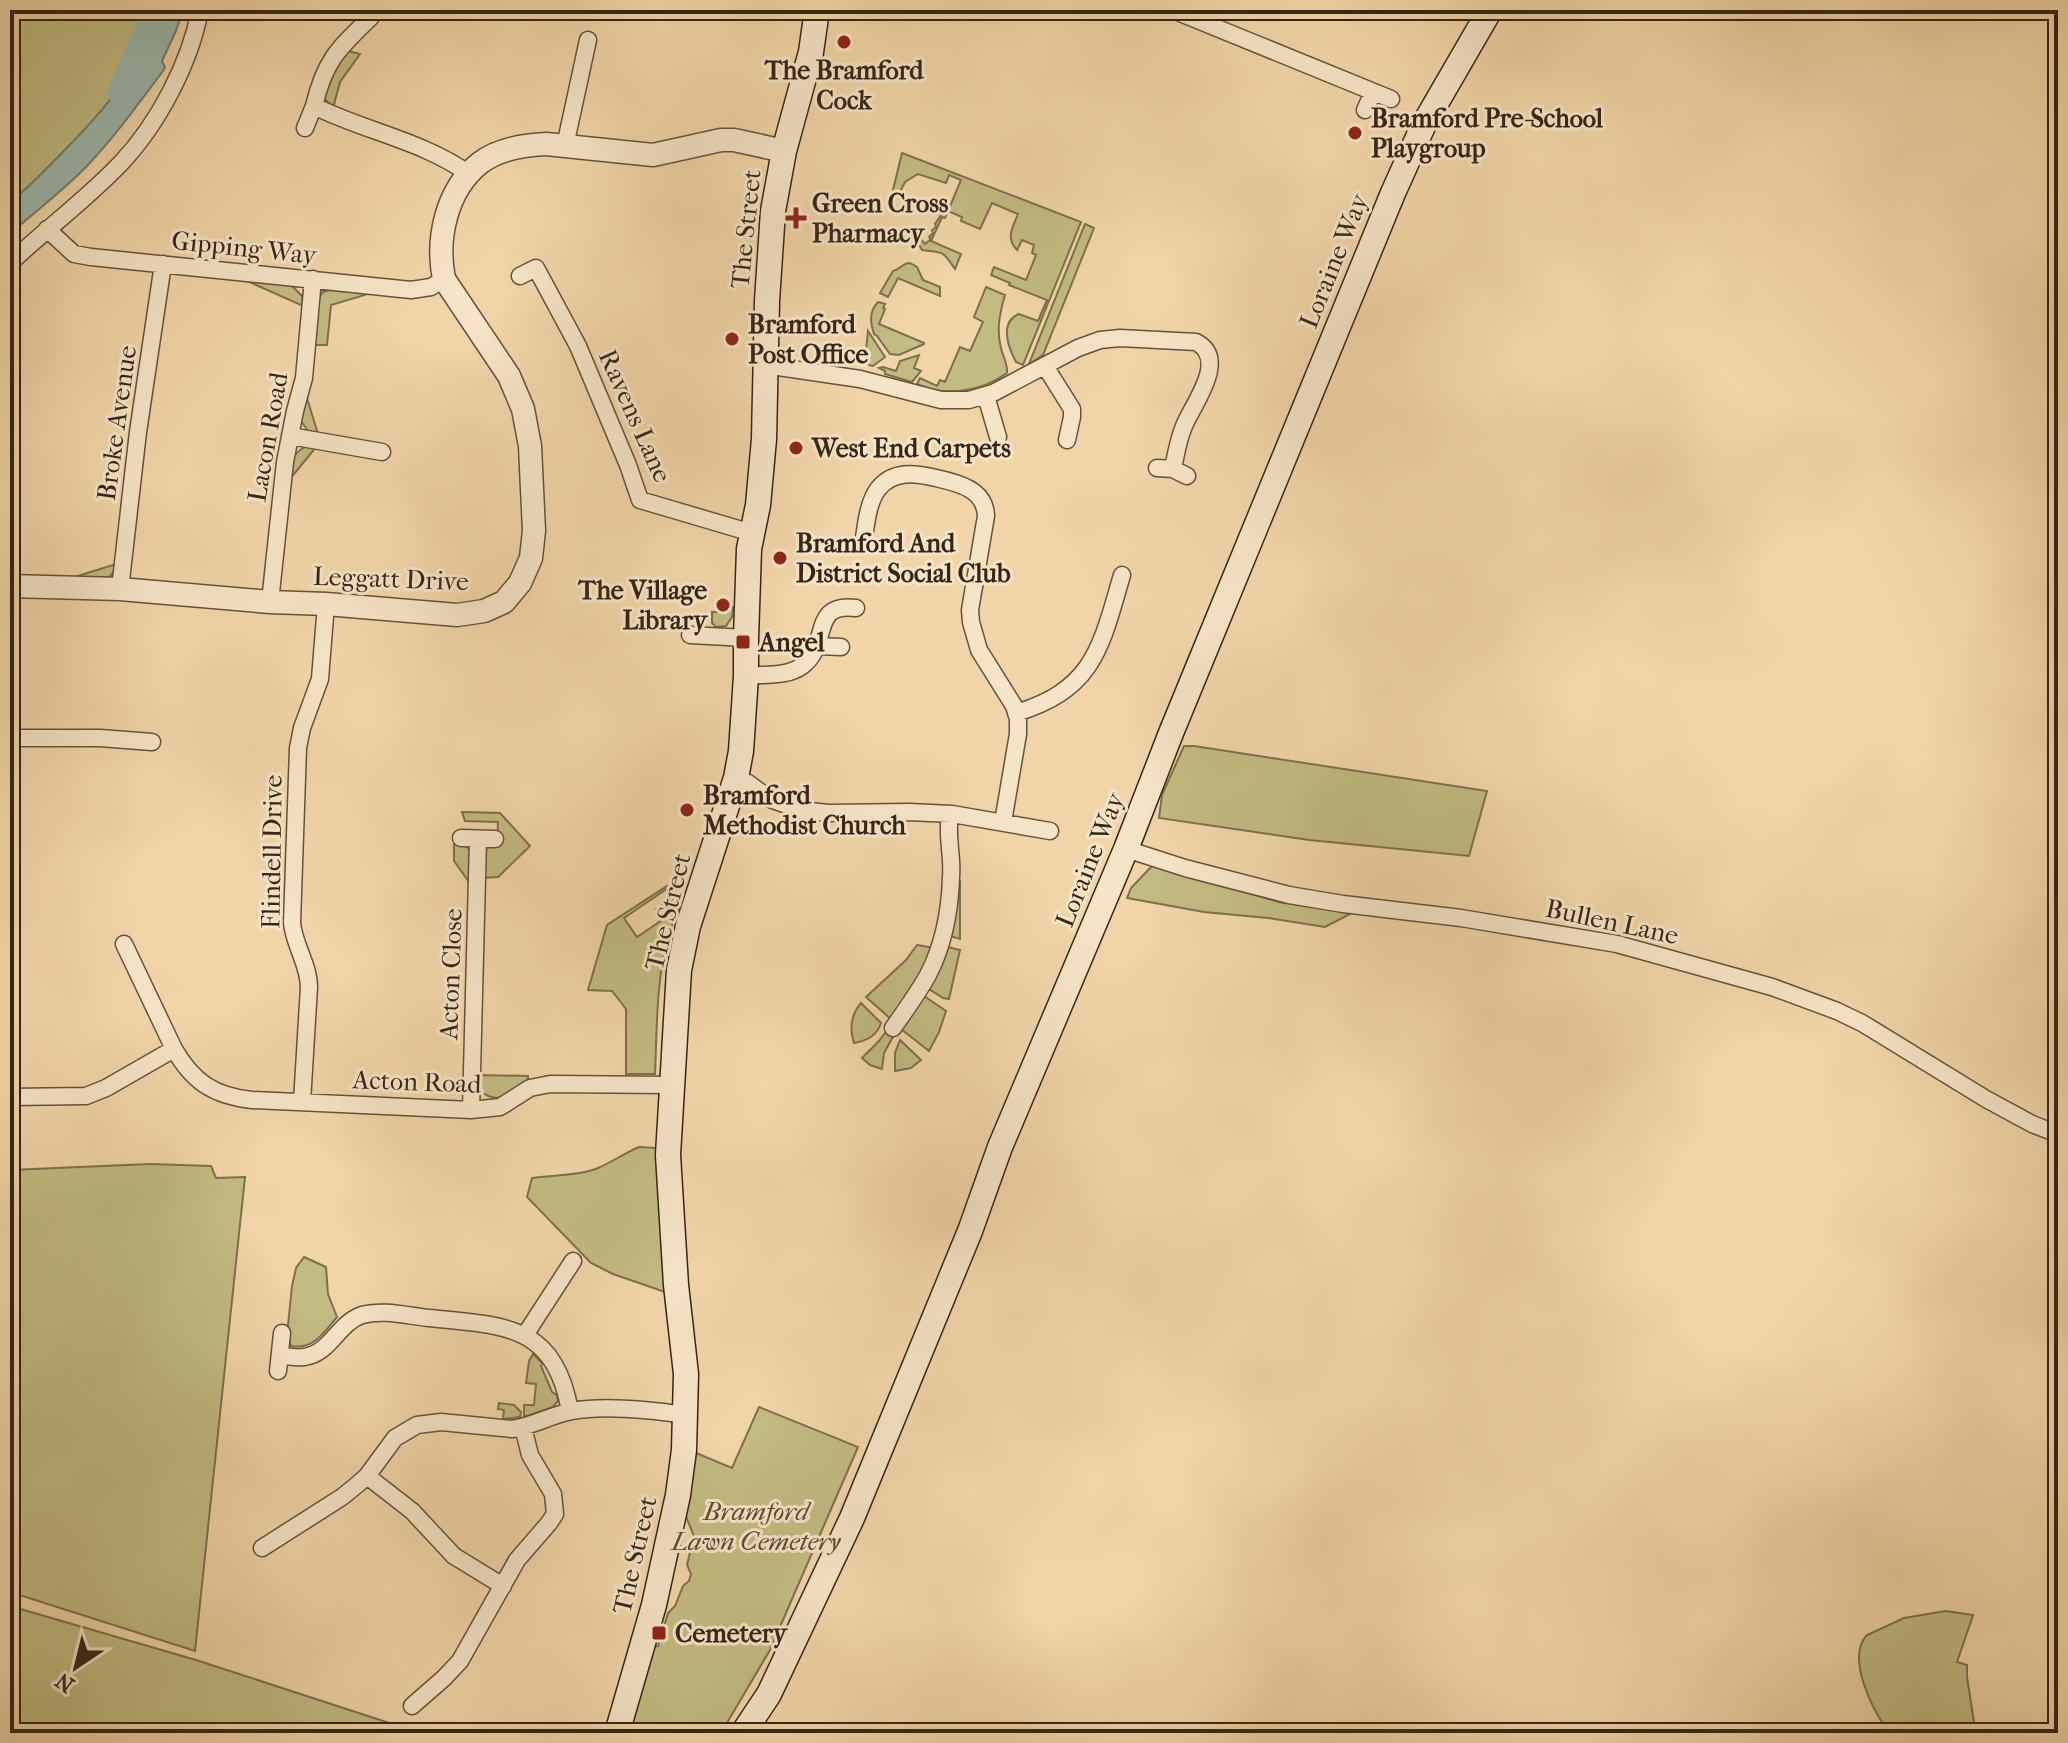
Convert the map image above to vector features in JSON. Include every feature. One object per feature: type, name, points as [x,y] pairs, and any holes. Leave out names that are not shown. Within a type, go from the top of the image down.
[{"type":"main road","name":"The Street","points":[[617,1733],[654,1605],[681,1472],[686,1374],[676,1285],[668,1155],[680,960],[736,778],[743,731],[749,549],[758,505],[764,439],[773,211],[784,151],[807,73],[817,10]]},
{"type":"main road","name":"Loraine Way","points":[[743,1733],[769,1694],[852,1518],[970,1231],[1000,1147],[1126,849],[1388,204],[1424,124],[1490,10]]},
{"type":"street","points":[[10,263],[110,175],[138,143],[155,118],[184,62],[200,10]]},
{"type":"street","points":[[1173,10],[1391,99]]},
{"type":"street","points":[[305,128],[327,66],[339,48],[371,17]]},
{"type":"street","points":[[565,146],[588,40]]},
{"type":"street","points":[[1365,110],[1373,92]]},
{"type":"street","points":[[314,106],[337,118],[441,156],[469,174]]},
{"type":"street","points":[[444,279],[442,250],[446,215],[456,192],[469,174],[491,156],[517,147],[546,144],[653,155],[721,140],[784,151]]},
{"type":"street","name":"Gipping Way","points":[[47,229],[74,254],[411,290],[431,287],[444,279]]},
{"type":"street","name":"Broke Avenue","points":[[120,589],[138,432],[163,264]]},
{"type":"street","name":"Ravens Lane","points":[[520,276],[536,268],[578,346],[640,500],[752,533]]},
{"type":"street","name":"Lacon Road","points":[[270,602],[285,462],[304,378],[313,279]]},
{"type":"street","name":"Leggatt Drive","points":[[10,586],[120,589],[457,615],[484,611],[504,602],[520,583],[531,558],[534,531],[530,446],[523,409],[509,376],[444,279]]},
{"type":"street","points":[[765,365],[860,379],[941,400],[969,400],[986,396],[1078,348],[1100,340],[1191,341],[1203,346],[1208,357],[1207,379],[1183,428],[1172,471]]},
{"type":"street","points":[[1045,366],[1072,409],[1067,440]]},
{"type":"street","points":[[986,396],[998,437]]},
{"type":"street","points":[[290,436],[382,452]]},
{"type":"street","points":[[863,544],[872,499],[880,486],[893,477],[910,473],[960,483],[980,497],[986,516],[971,603],[971,622],[979,650],[1016,713],[1018,734],[1003,822]]},
{"type":"street","points":[[1016,713],[1062,694],[1087,669],[1100,646],[1122,575]]},
{"type":"street","name":"Flindell Drive","points":[[302,1102],[309,987],[308,972],[293,937],[292,923],[298,748],[320,679],[326,604]]},
{"type":"street","points":[[746,676],[792,671],[803,665],[818,646],[828,614],[842,607],[856,608]]},
{"type":"street","points":[[690,635],[746,638]]},
{"type":"street","points":[[818,646],[841,647]]},
{"type":"street","points":[[10,738],[100,738],[152,742]]},
{"type":"street","points":[[736,778],[770,799],[801,810],[950,814],[1050,831]]},
{"type":"street","points":[[893,1028],[926,978],[943,932],[952,875],[947,838],[950,814]]},
{"type":"street","name":"Acton Close","points":[[461,838],[487,839],[471,1110]]},
{"type":"street","name":"Bullen Lane","points":[[1126,849],[1209,875],[1303,898],[1461,918],[1605,941],[1772,987],[1862,1023],[1986,1099],[2058,1134]]},
{"type":"street","name":"Acton Road","points":[[124,944],[174,1049],[195,1078],[224,1095],[252,1100],[471,1110],[500,1107],[540,1085],[671,1085]]},
{"type":"street","points":[[10,1097],[86,1096],[174,1049]]},
{"type":"street","points":[[525,1335],[573,1261]]},
{"type":"street","points":[[282,1333],[279,1363],[314,1354],[349,1322],[371,1313],[502,1326],[536,1343],[554,1364],[564,1383],[570,1411]]},
{"type":"street","points":[[262,1548],[342,1497],[367,1476],[395,1438],[417,1425],[441,1422],[502,1429],[523,1427],[570,1411],[610,1409],[685,1415]]},
{"type":"street","points":[[412,1706],[460,1661],[517,1560],[549,1523],[556,1509],[553,1494],[530,1455],[523,1427]]},
{"type":"street","points":[[367,1476],[412,1511],[454,1556],[503,1586]]},
{"type":"green space","points":[[10,10],[150,10],[103,124],[10,213]]},
{"type":"green space","points":[[348,51],[360,54],[340,82],[333,108],[323,97],[327,75]]},
{"type":"green space","points":[[902,153],[1081,222],[1023,365],[1016,362],[1010,349],[1007,335],[1009,323],[1019,314],[1038,321],[1047,300],[991,275],[994,267],[1026,280],[1036,255],[1032,253],[1034,245],[1022,240],[1017,250],[1013,246],[1011,232],[1018,214],[992,203],[980,229],[948,211],[931,241],[961,254],[955,269],[948,258],[922,250],[918,243],[920,238],[925,244],[931,239],[929,237],[941,215],[935,208],[937,204],[949,209],[961,180],[949,175],[946,183],[918,174],[905,182],[898,196],[892,194]]},
{"type":"green space","points":[[1085,224],[1094,228],[1043,355],[1029,364]]},
{"type":"green space","points":[[910,263],[917,267],[923,280],[940,287],[940,296],[898,278],[888,297],[880,293],[893,271]]},
{"type":"green space","points":[[245,280],[291,285],[302,296],[303,306]]},
{"type":"green space","points":[[986,287],[1005,295],[999,335],[1007,373],[986,384],[963,390],[939,391],[917,384],[920,378],[937,386],[940,380],[945,382],[960,347],[970,351],[983,322],[974,317]]},
{"type":"green space","points":[[333,289],[365,295],[331,305],[327,345],[314,345],[318,299],[323,292]]},
{"type":"green space","points":[[878,302],[885,304],[879,324],[924,344],[899,355],[890,354],[874,334],[872,326],[872,313]]},
{"type":"green space","points":[[868,331],[885,357],[873,366],[865,360]]},
{"type":"green space","points":[[919,355],[914,368],[921,371],[912,382],[885,374],[879,368],[896,371],[900,361]]},
{"type":"green space","points":[[306,395],[318,434],[308,431],[301,421]]},
{"type":"green space","points":[[308,445],[317,446],[290,479],[293,459]]},
{"type":"green space","points":[[116,566],[113,573],[103,580],[68,579]]},
{"type":"green space","points":[[726,607],[733,607],[732,617],[726,626],[716,627],[712,623],[712,612],[721,612]]},
{"type":"green space","points":[[1184,746],[1487,791],[1469,856],[1309,840],[1159,818],[1162,795]]},
{"type":"green space","points":[[462,812],[500,813],[530,846],[498,877],[482,878],[484,851],[497,843],[498,822],[465,821]]},
{"type":"green space","points":[[454,844],[466,846],[471,851],[472,886],[454,861]]},
{"type":"green space","points":[[1153,865],[1279,902],[1352,913],[1325,927],[1204,912],[1127,898],[1131,888]]},
{"type":"green space","points":[[960,881],[960,939],[947,935],[956,882]]},
{"type":"green space","points":[[667,886],[624,918],[637,937],[662,920],[656,909],[678,895],[683,896],[668,937],[661,971],[655,1074],[626,1074],[626,1009],[612,991],[588,990],[607,925]]},
{"type":"green space","points":[[917,945],[935,948],[932,958],[892,1020],[866,997],[906,960]]},
{"type":"green space","points":[[944,946],[960,950],[949,999],[926,987]]},
{"type":"green space","points":[[921,994],[946,1011],[929,1051],[901,1029]]},
{"type":"green space","points":[[861,1003],[881,1023],[871,1037],[854,1043],[852,1022]]},
{"type":"green space","points":[[888,1029],[894,1035],[884,1053],[882,1069],[862,1058]]},
{"type":"green space","points":[[900,1040],[921,1060],[911,1068],[895,1071],[895,1053]]},
{"type":"green space","points":[[479,1075],[528,1076],[528,1082],[505,1096],[493,1098],[481,1091]]},
{"type":"green space","points":[[639,1147],[656,1148],[661,1152],[668,1293],[591,1263],[527,1197],[532,1178],[590,1171]]},
{"type":"green space","points":[[150,1164],[211,1166],[216,1178],[245,1177],[195,1651],[10,1592],[10,1170]]},
{"type":"green space","points":[[304,1257],[326,1267],[328,1294],[337,1317],[312,1343],[299,1347],[291,1346],[287,1335],[292,1286],[296,1268]]},
{"type":"green space","points":[[533,1354],[542,1363],[558,1401],[553,1407],[524,1417],[524,1405],[534,1405],[536,1384],[526,1383]]},
{"type":"green space","points":[[499,1403],[514,1405],[521,1412],[520,1417],[503,1419],[504,1410],[498,1409]]},
{"type":"green space","name":"Bramford Lawn Cemetery","points":[[759,1407],[858,1447],[770,1650],[721,1733],[623,1733],[650,1647],[658,1646],[668,1613],[675,1606],[691,1574],[687,1565],[694,1536],[684,1512],[696,1453],[732,1468]]},
{"type":"green space","points":[[10,1606],[196,1660],[420,1733],[30,1733],[10,1726]]},
{"type":"green space","points":[[1946,1611],[1973,1615],[1957,1662],[1967,1665],[1974,1722],[1968,1733],[1889,1733],[1864,1685],[1860,1671],[1861,1645],[1867,1635],[1904,1618]]},
{"type":"shaded area","points":[[147,10],[183,10],[162,61],[163,71],[85,168],[10,233],[10,202],[81,133],[129,73],[147,30]]},
{"type":"waterway","points":[[121,92],[156,10]]},
{"type":"place","name":"The Bramford Cock","points":[[844,42]]},
{"type":"place","name":"Bramford Pre-School Playgroup","points":[[1355,133]]},
{"type":"place","name":"Green Cross Pharmacy","points":[[796,218]]},
{"type":"place","name":"Bramford Post Office","points":[[732,339]]},
{"type":"place","name":"West End Carpets","points":[[796,448]]},
{"type":"place","name":"Bramford And District Social Club","points":[[780,558]]},
{"type":"place","name":"The Village Library","points":[[723,605]]},
{"type":"place","name":"Angel","points":[[743,642]]},
{"type":"place","name":"Bramford Methodist Church","points":[[687,810]]},
{"type":"place","name":"Cemetery","points":[[659,1633]]}]
